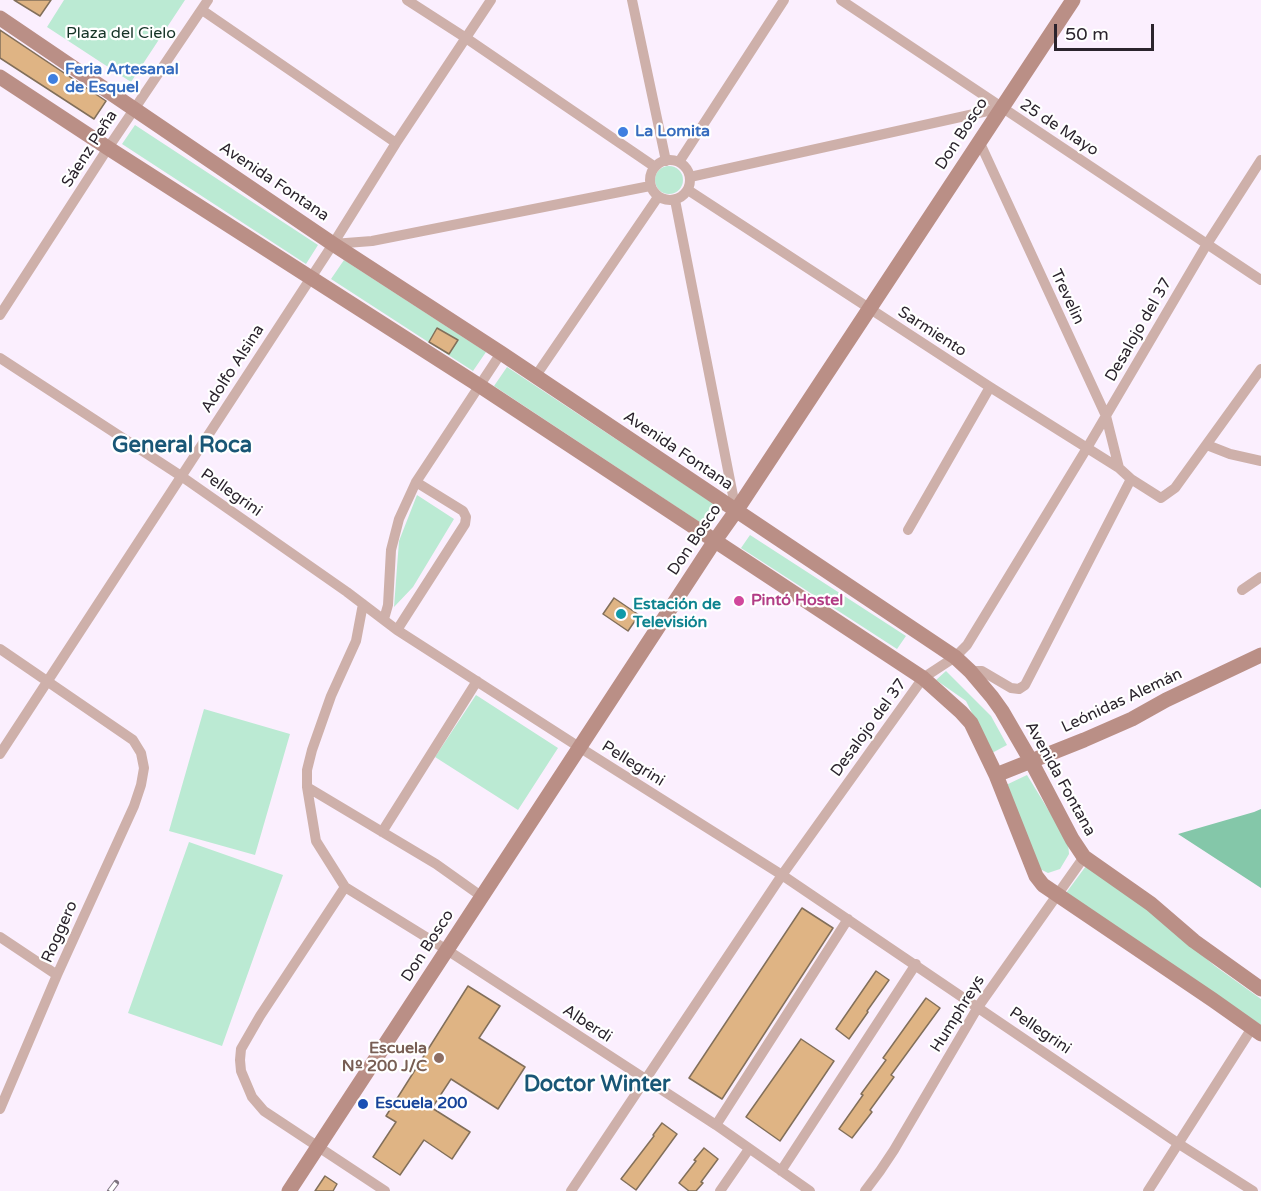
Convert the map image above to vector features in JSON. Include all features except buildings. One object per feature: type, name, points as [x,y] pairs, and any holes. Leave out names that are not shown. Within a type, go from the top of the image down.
[{"type":"street","points":[[406,0],[466,38],[655,167]]},
{"type":"street","name":"Adolfo Alsina","points":[[0,754],[491,0]]},
{"type":"street","points":[[632,0],[666,161]]},
{"type":"street","points":[[679,162],[784,0]]},
{"type":"street","name":"25 de Mayo","points":[[841,0],[1261,280]]},
{"type":"street","name":"Don Bosco","points":[[289,1191],[579,747],[1073,0]]},
{"type":"street","points":[[205,5],[396,143]]},
{"type":"street","name":"Sáenz Peña","points":[[0,315],[108,148],[205,5]]},
{"type":"street","name":"Avenida Fontana","points":[[0,18],[333,244],[501,353],[955,657],[992,697],[1031,761],[1072,839],[1084,857],[1151,904],[1194,941],[1261,989]]},
{"type":"street","points":[[0,77],[480,386],[923,678],[961,712],[970,723],[996,775],[1036,876],[1042,885],[1256,1031],[1148,1191]]},
{"type":"street","points":[[690,177],[1001,108]]},
{"type":"street","name":"Trevelin","points":[[979,141],[1106,416],[1119,468]]},
{"type":"street","name":"Desalojo del 37","points":[[572,1191],[782,875],[923,678],[955,657],[967,645],[1207,244],[1261,160]]},
{"type":"street","points":[[679,162],[688,171],[690,177],[688,190],[675,200],[664,200],[653,192],[650,179],[655,167],[660,163],[679,162]]},
{"type":"street","points":[[333,244],[372,241],[650,186]]},
{"type":"street","name":"Sarmiento","points":[[688,190],[990,387],[1119,468],[1131,479],[1161,498],[1175,488],[1207,445]]},
{"type":"street","points":[[535,377],[658,197]]},
{"type":"street","points":[[675,200],[736,511]]},
{"type":"street","points":[[384,619],[388,605],[391,550],[399,519],[416,482],[501,353]]},
{"type":"street","name":"Pellegrini","points":[[0,358],[181,476],[397,630],[782,875],[1179,1144],[1253,1191]]},
{"type":"street","points":[[1261,369],[1207,445],[1230,454],[1261,461]]},
{"type":"street","points":[[908,530],[990,387]]},
{"type":"street","points":[[970,671],[982,671],[1011,688],[1019,689],[1025,684],[1131,479]]},
{"type":"street","points":[[397,630],[465,524],[466,517],[463,511],[416,482]]},
{"type":"street","points":[[1242,590],[1261,577]]},
{"type":"street","points":[[363,604],[356,641],[331,696],[307,770],[307,787],[316,841],[345,887],[260,1016],[241,1049],[240,1060],[252,1097],[264,1112],[381,1190]]},
{"type":"street","points":[[0,649],[48,681]]},
{"type":"street","name":"Leónidas Alemán","points":[[996,775],[1084,740],[1261,655]]},
{"type":"street","name":"Roggero","points":[[0,1109],[57,975],[134,806],[144,768],[141,753],[133,740],[48,681]]},
{"type":"street","points":[[382,832],[477,681]]},
{"type":"street","points":[[307,787],[436,864],[481,896]]},
{"type":"street","name":"Humphreys","points":[[865,1191],[894,1150],[978,1007],[1084,857]]},
{"type":"street","name":"Alberdi","points":[[345,887],[447,950],[716,1125],[810,1191]]},
{"type":"street","points":[[716,1125],[848,919]]},
{"type":"street","points":[[0,937],[57,975]]},
{"type":"street","points":[[781,1172],[916,964]]},
{"type":"street","points":[[720,1191],[749,1149]]},
{"type":"green space","name":"Plaza del Cielo","points":[[64,0],[185,0],[131,82],[47,27]]},
{"type":"green space","points":[[135,125],[318,245],[306,264],[122,144]]},
{"type":"green space","points":[[669,166],[679,170],[683,180],[679,190],[669,194],[659,190],[655,180],[659,170]]},
{"type":"green space","points":[[344,260],[486,352],[473,371],[331,279]]},
{"type":"green space","points":[[507,367],[717,506],[704,525],[494,386]]},
{"type":"green space","points":[[417,495],[454,519],[413,587],[394,607],[399,541]]},
{"type":"green space","points":[[750,535],[906,636],[897,649],[741,548]]},
{"type":"green space","points":[[946,671],[991,716],[1007,745],[992,753],[966,701],[936,680]]},
{"type":"green space","points":[[476,695],[558,748],[518,810],[435,757]]},
{"type":"green space","points":[[204,709],[290,734],[255,855],[169,831]]},
{"type":"green space","points":[[1027,775],[1068,842],[1069,854],[1060,869],[1048,873],[1036,867],[1006,785]]},
{"type":"green space","points":[[1261,809],[1261,888],[1178,834],[1254,812]]},
{"type":"green space","points":[[189,842],[283,875],[222,1046],[128,1013]]},
{"type":"green space","points":[[1086,866],[1135,899],[1215,966],[1261,999],[1261,1025],[1066,893]]},
{"type":"railway","points":[[110,1191],[116,1183]]},
{"type":"place","name":"Feria Artesanal de Esquel","points":[[53,79]]},
{"type":"place","name":"La Lomita","points":[[623,132]]},
{"type":"place","name":"Pintó Hostel","points":[[739,601]]},
{"type":"place","name":"Estación de Televisión","points":[[621,614]]},
{"type":"place","name":"Escuela Nº 200 J/C","points":[[439,1058]]},
{"type":"place","name":"Escuela 200","points":[[363,1104]]},
{"type":"district","name":"General Roca","points":[[182,446]]},
{"type":"district","name":"Doctor Winter","points":[[597,1085]]}]
